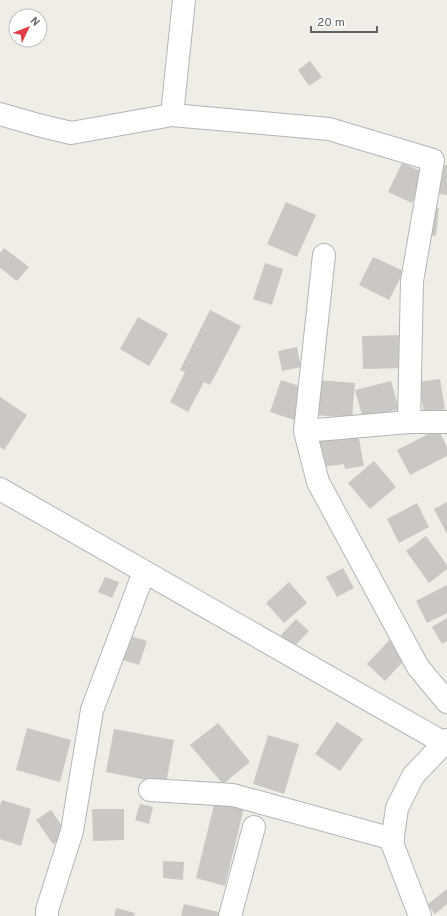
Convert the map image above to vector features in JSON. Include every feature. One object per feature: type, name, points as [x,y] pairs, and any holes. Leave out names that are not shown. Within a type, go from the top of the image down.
[{"type":"street","points":[[172,115],[184,0]]},
{"type":"street","points":[[0,114],[71,133],[172,115],[329,129],[433,160],[412,281],[410,422]]},
{"type":"street","points":[[324,255],[305,431],[318,482],[418,667],[447,702]]},
{"type":"street","points":[[305,431],[410,422],[447,422]]},
{"type":"street","points":[[0,489],[445,742],[413,776],[397,808],[392,843],[420,916]]},
{"type":"street","points":[[46,916],[72,831],[92,710],[144,572]]},
{"type":"street","points":[[150,790],[233,795],[393,839]]},
{"type":"street","points":[[230,916],[254,827]]},
{"type":"building","points":[[310,61],[322,77],[309,86],[298,70]]},
{"type":"building","points":[[402,163],[425,173],[412,203],[388,192]]},
{"type":"building","points":[[441,165],[447,165],[447,195],[439,194]]},
{"type":"building","points":[[286,202],[316,215],[297,257],[267,244]]},
{"type":"building","points":[[430,207],[439,208],[436,236],[428,235]]},
{"type":"building","points":[[4,248],[29,267],[17,281],[0,268],[0,253]]},
{"type":"building","points":[[373,257],[404,271],[389,300],[359,285]]},
{"type":"building","points":[[265,263],[283,269],[272,305],[253,299]]},
{"type":"building","points":[[210,310],[241,326],[210,385],[204,382],[188,412],[170,402],[185,372],[180,370]]},
{"type":"building","points":[[138,317],[168,334],[149,366],[120,349]]},
{"type":"building","points":[[405,335],[406,368],[363,369],[362,336]]},
{"type":"building","points":[[297,347],[301,367],[282,371],[278,351]]},
{"type":"building","points":[[440,379],[445,409],[424,412],[418,382]]},
{"type":"building","points":[[281,380],[308,389],[297,421],[270,412]]},
{"type":"building","points":[[318,380],[355,383],[352,418],[315,415]]},
{"type":"building","points":[[391,381],[399,409],[363,419],[355,390]]},
{"type":"building","points":[[0,397],[27,415],[4,450],[0,447]]},
{"type":"building","points":[[357,428],[364,466],[345,469],[344,464],[322,467],[316,435]]},
{"type":"building","points":[[438,429],[447,447],[447,456],[410,475],[397,450]]},
{"type":"building","points":[[374,461],[396,487],[370,509],[348,483]]},
{"type":"building","points":[[447,502],[447,534],[434,509]]},
{"type":"building","points":[[417,503],[429,527],[399,543],[387,519]]},
{"type":"building","points":[[426,536],[447,565],[447,569],[429,583],[406,551]]},
{"type":"building","points":[[343,568],[354,588],[337,597],[326,577]]},
{"type":"building","points":[[105,577],[119,582],[112,598],[98,592]]},
{"type":"building","points":[[289,582],[307,603],[284,623],[266,603]]},
{"type":"building","points":[[447,585],[447,613],[427,623],[416,601]]},
{"type":"building","points":[[447,618],[447,641],[442,644],[432,627]]},
{"type":"building","points":[[296,619],[309,631],[294,647],[281,635]]},
{"type":"building","points":[[394,635],[412,652],[385,681],[367,664]]},
{"type":"building","points":[[131,636],[147,641],[139,665],[123,660]]},
{"type":"building","points":[[337,722],[363,739],[340,771],[315,754]]},
{"type":"building","points":[[218,723],[250,762],[223,784],[190,745]]},
{"type":"building","points":[[27,728],[71,740],[60,782],[16,770]]},
{"type":"building","points":[[114,729],[174,740],[166,784],[106,772]]},
{"type":"building","points":[[268,735],[299,744],[284,794],[253,784]]},
{"type":"building","points":[[2,800],[31,809],[21,846],[0,839],[0,806]]},
{"type":"building","points":[[215,801],[244,808],[225,886],[196,878]]},
{"type":"building","points":[[140,804],[153,807],[149,824],[135,820]]},
{"type":"building","points":[[92,809],[124,809],[124,840],[93,841]]},
{"type":"building","points":[[51,810],[68,835],[53,844],[36,820]]},
{"type":"building","points":[[163,861],[184,862],[183,880],[163,878]]},
{"type":"building","points":[[447,889],[447,904],[435,914],[427,905]]},
{"type":"building","points":[[184,904],[223,913],[222,916],[181,916]]},
{"type":"building","points":[[116,908],[135,913],[134,916],[114,916]]}]
